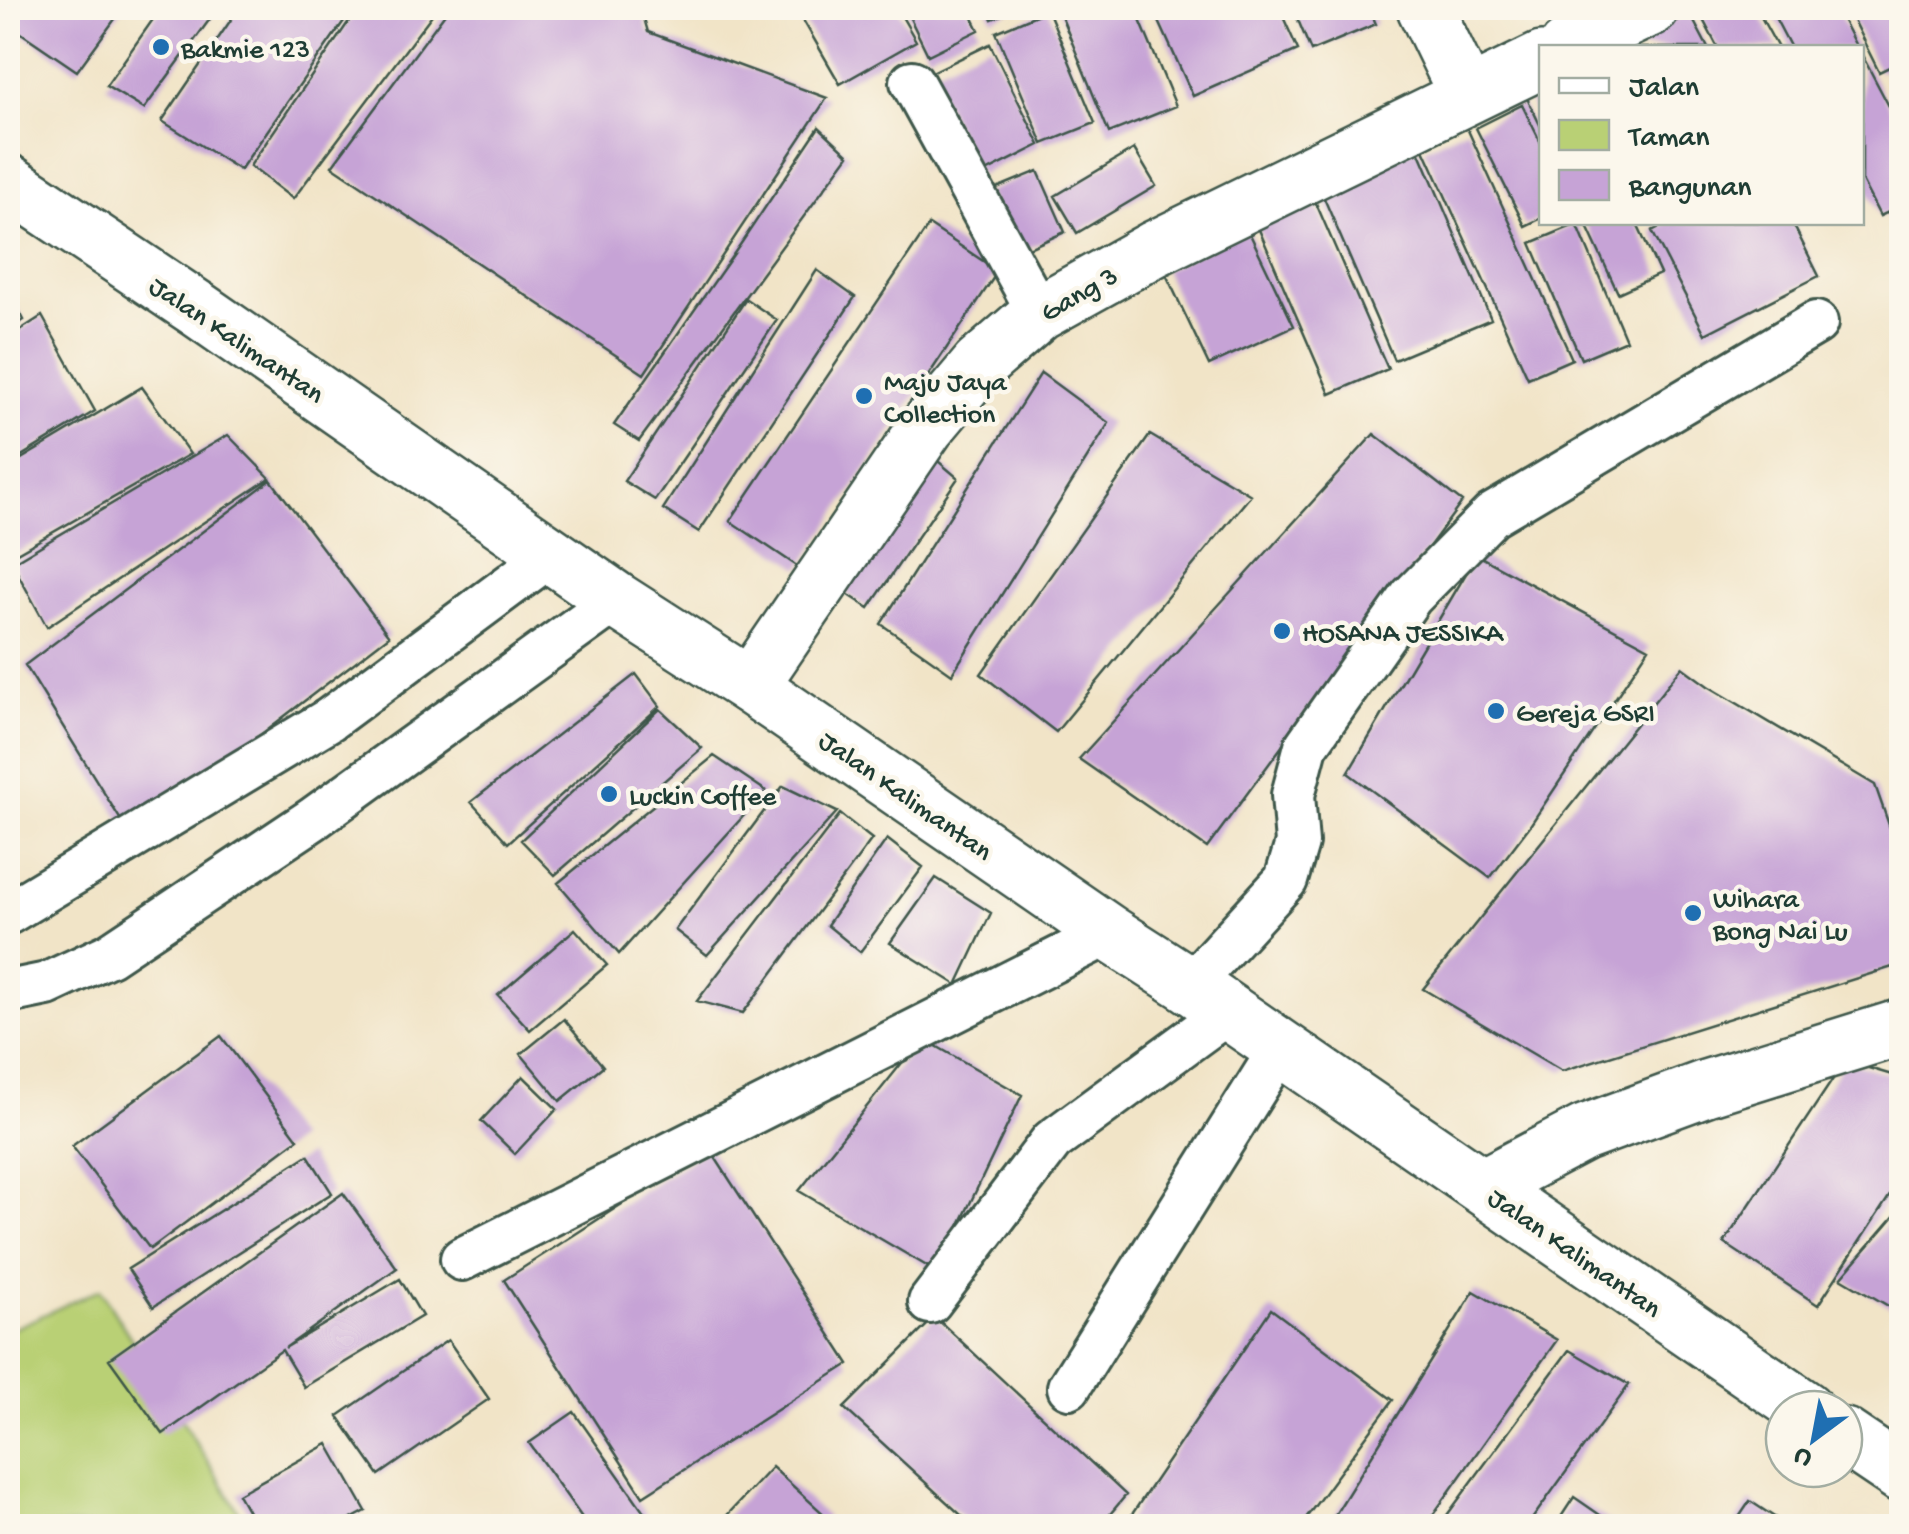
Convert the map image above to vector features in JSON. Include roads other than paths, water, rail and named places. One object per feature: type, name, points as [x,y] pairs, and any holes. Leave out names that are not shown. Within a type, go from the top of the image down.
[{"type":"main road","points":[[1425,8],[1468,95]]},
{"type":"main road","points":[[1574,45],[1651,8]]},
{"type":"main road","name":"Gang 3","points":[[750,686],[926,428],[978,365],[1039,312],[1154,249],[1539,61]]},
{"type":"main road","name":"Jalan Kalimantan","points":[[8,182],[616,600],[750,686],[1209,998],[1776,1389]]},
{"type":"main road","points":[[1483,1186],[1584,1134],[1706,1088],[1902,1027]]},
{"type":"main road","points":[[1864,1449],[1902,1475]]},
{"type":"lane","points":[[912,82],[1039,312]]},
{"type":"lane","points":[[930,1302],[1052,1141],[1209,998],[1286,880],[1297,844],[1292,795],[1306,746],[1411,596],[1492,515],[1816,323]]},
{"type":"lane","points":[[8,913],[330,719],[552,554]]},
{"type":"lane","points":[[8,992],[48,984],[109,955],[313,819],[616,600]]},
{"type":"lane","points":[[462,1259],[1109,933]]},
{"type":"lane","points":[[1068,1387],[1281,1048]]},
{"type":"place","name":"Bakmie 123","points":[[161,47]]},
{"type":"place","name":"Maju Jaya Collection","points":[[864,396]]},
{"type":"place","name":"HOSANA JESSIKA","points":[[1282,631]]},
{"type":"place","name":"Gereja GSRI","points":[[1496,711]]},
{"type":"place","name":"Luckin Coffee","points":[[609,794]]},
{"type":"place","name":"Wihara Bong Nai Lu","points":[[1693,913]]}]
